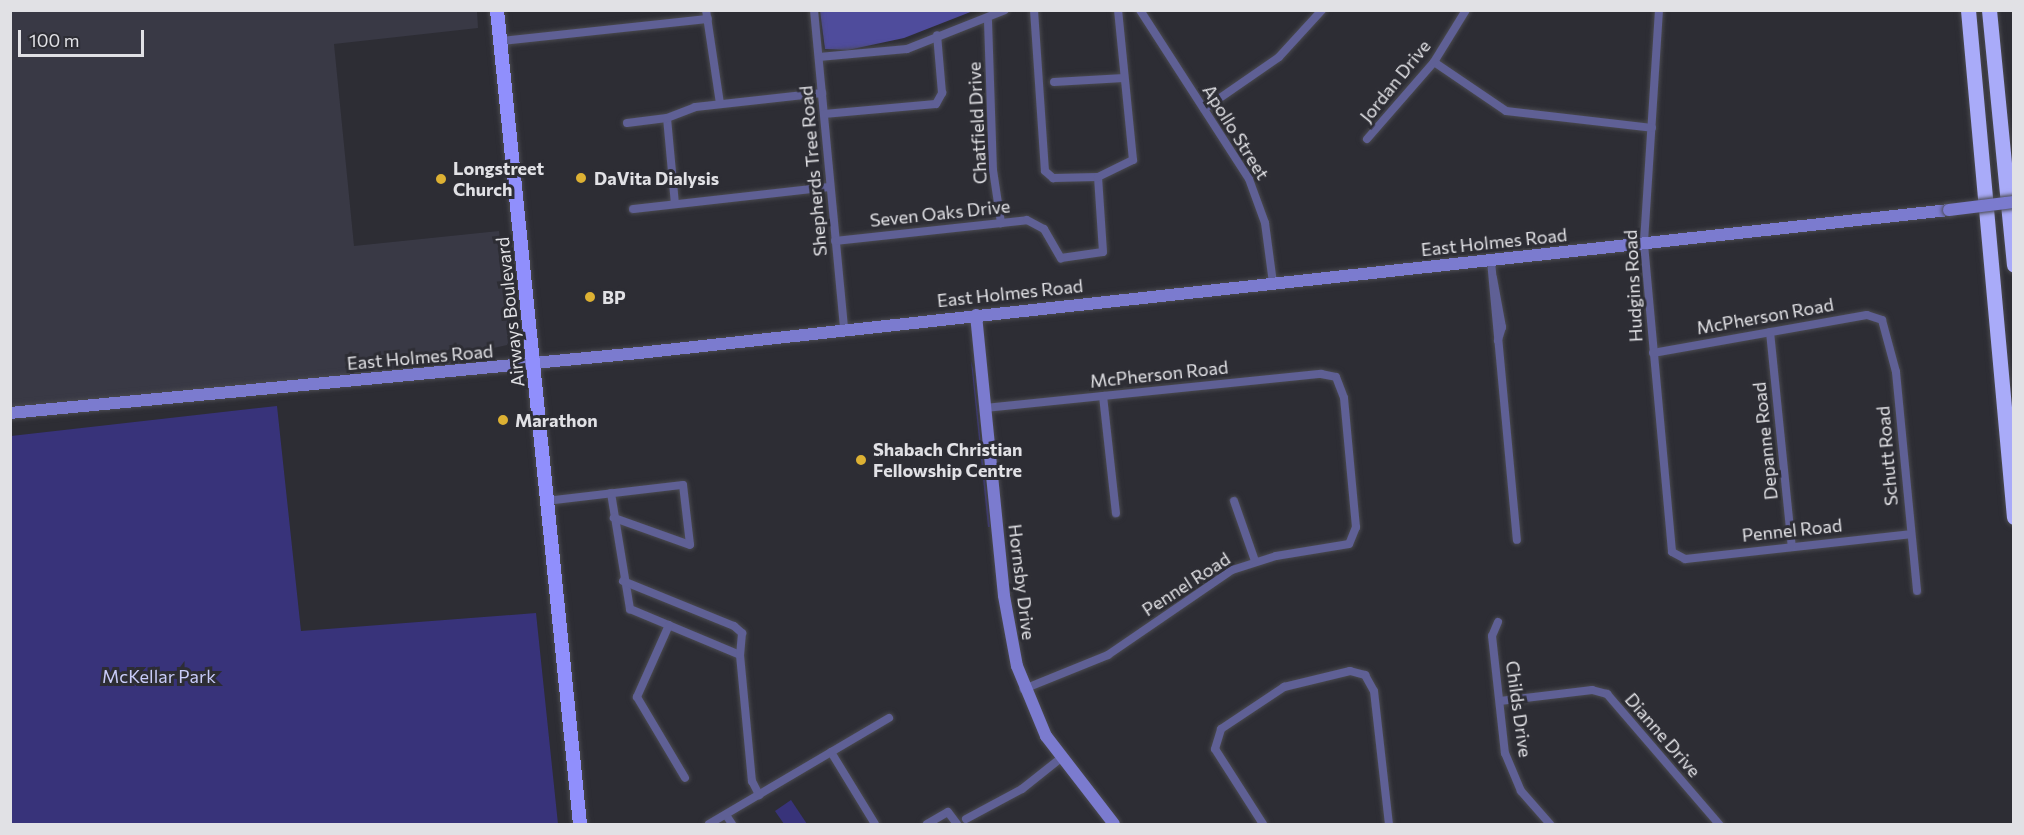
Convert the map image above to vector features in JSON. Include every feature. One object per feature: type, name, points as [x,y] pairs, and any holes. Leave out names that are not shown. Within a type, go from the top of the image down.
[{"type":"highway","points":[[1968,10],[2013,517]]},
{"type":"highway","points":[[1989,10],[2013,265]]},
{"type":"main road","name":"Airways Boulevard","points":[[497,10],[580,825]]},
{"type":"main road","name":"East Holmes Road","points":[[10,413],[533,364],[1273,282],[1491,261],[2013,202]]},
{"type":"main road","name":"Hornsby Drive","points":[[976,315],[1008,625],[1024,689],[1061,758],[1114,825]]},
{"type":"street","name":"Shepherds Tree Road","points":[[814,10],[844,329]]},
{"type":"street","points":[[819,57],[907,50],[937,35],[988,21],[1005,10]]},
{"type":"street","points":[[1034,10],[1045,171],[1053,178],[1098,177],[1133,160],[1118,10]]},
{"type":"street","name":"Apollo Street","points":[[1140,10],[1256,195],[1273,282]]},
{"type":"street","points":[[1204,109],[1279,57],[1322,10]]},
{"type":"street","name":"Jordan Drive","points":[[1367,140],[1434,62],[1466,10]]},
{"type":"street","name":"Hudgins Road","points":[[1659,10],[1644,244],[1653,353],[1676,558]]},
{"type":"street","points":[[501,41],[707,15],[720,104]]},
{"type":"street","name":"Chatfield Drive","points":[[988,21],[993,170],[1001,223]]},
{"type":"street","points":[[824,114],[936,104],[942,93],[937,35]]},
{"type":"street","points":[[1434,62],[1506,111],[1652,128]]},
{"type":"street","points":[[1054,82],[1124,78]]},
{"type":"street","points":[[627,123],[668,118],[687,108],[822,93]]},
{"type":"street","points":[[668,118],[675,204]]},
{"type":"street","name":"Seven Oaks Drive","points":[[835,241],[1001,223],[1038,223],[1061,258],[1100,254],[1106,245],[1098,177]]},
{"type":"street","points":[[633,209],[830,187]]},
{"type":"street","points":[[1491,261],[1517,540]]},
{"type":"street","name":"McPherson Road","points":[[1653,353],[1867,315],[1882,320]]},
{"type":"street","name":"Schutt Road","points":[[1882,320],[1896,372],[1917,591]]},
{"type":"street","name":"Depanne Road","points":[[1770,332],[1792,547]]},
{"type":"street","name":"McPherson Road","points":[[985,408],[1321,374],[1336,377]]},
{"type":"street","name":"Pennel Road","points":[[1024,689],[1108,656],[1218,578],[1255,561],[1339,548],[1355,538],[1344,398],[1336,377]]},
{"type":"street","points":[[1103,396],[1116,513]]},
{"type":"street","points":[[546,501],[683,484],[690,545],[614,518]]},
{"type":"street","points":[[611,493],[623,581],[630,609],[740,656]]},
{"type":"street","points":[[1234,501],[1255,561]]},
{"type":"street","name":"Pennel Road","points":[[1676,558],[1911,534]]},
{"type":"street","points":[[623,581],[734,626],[741,633],[740,656],[752,781],[759,795]]},
{"type":"street","name":"Childs Drive","points":[[1498,622],[1492,636],[1500,701],[1514,776],[1550,825]]},
{"type":"street","points":[[669,625],[637,697],[685,778]]},
{"type":"street","points":[[1263,825],[1215,748],[1221,729],[1297,681],[1350,671],[1365,675],[1374,691],[1389,825]]},
{"type":"street","name":"Dianne Drive","points":[[1500,701],[1602,692],[1719,825]]},
{"type":"street","points":[[709,825],[889,718]]},
{"type":"street","points":[[831,752],[875,825]]},
{"type":"street","points":[[966,819],[1022,789],[1061,758]]},
{"type":"street","points":[[927,825],[948,812],[957,825]]},
{"type":"street","points":[[726,815],[732,825]]},
{"type":"shaded area","points":[[820,10],[973,11],[904,38],[848,50],[825,49]]},
{"type":"shaded area","points":[[11,11],[477,11],[478,28],[334,44],[354,246],[499,231],[511,337],[507,345],[462,355],[461,365],[11,407]]},
{"type":"green space","points":[[971,361],[973,369],[990,527],[988,527]]},
{"type":"green space","name":"McKellar Park","points":[[277,406],[301,631],[536,613],[558,824],[11,824],[11,436]]},
{"type":"green space","points":[[791,800],[807,824],[784,824],[775,811]]},
{"type":"place","name":"DaVita Dialysis","points":[[581,178]]},
{"type":"place","name":"Longstreet Church","points":[[441,179]]},
{"type":"place","name":"BP","points":[[590,297]]},
{"type":"place","name":"Marathon","points":[[503,420]]},
{"type":"place","name":"Shabach Christian Fellowship Centre","points":[[861,460]]}]
